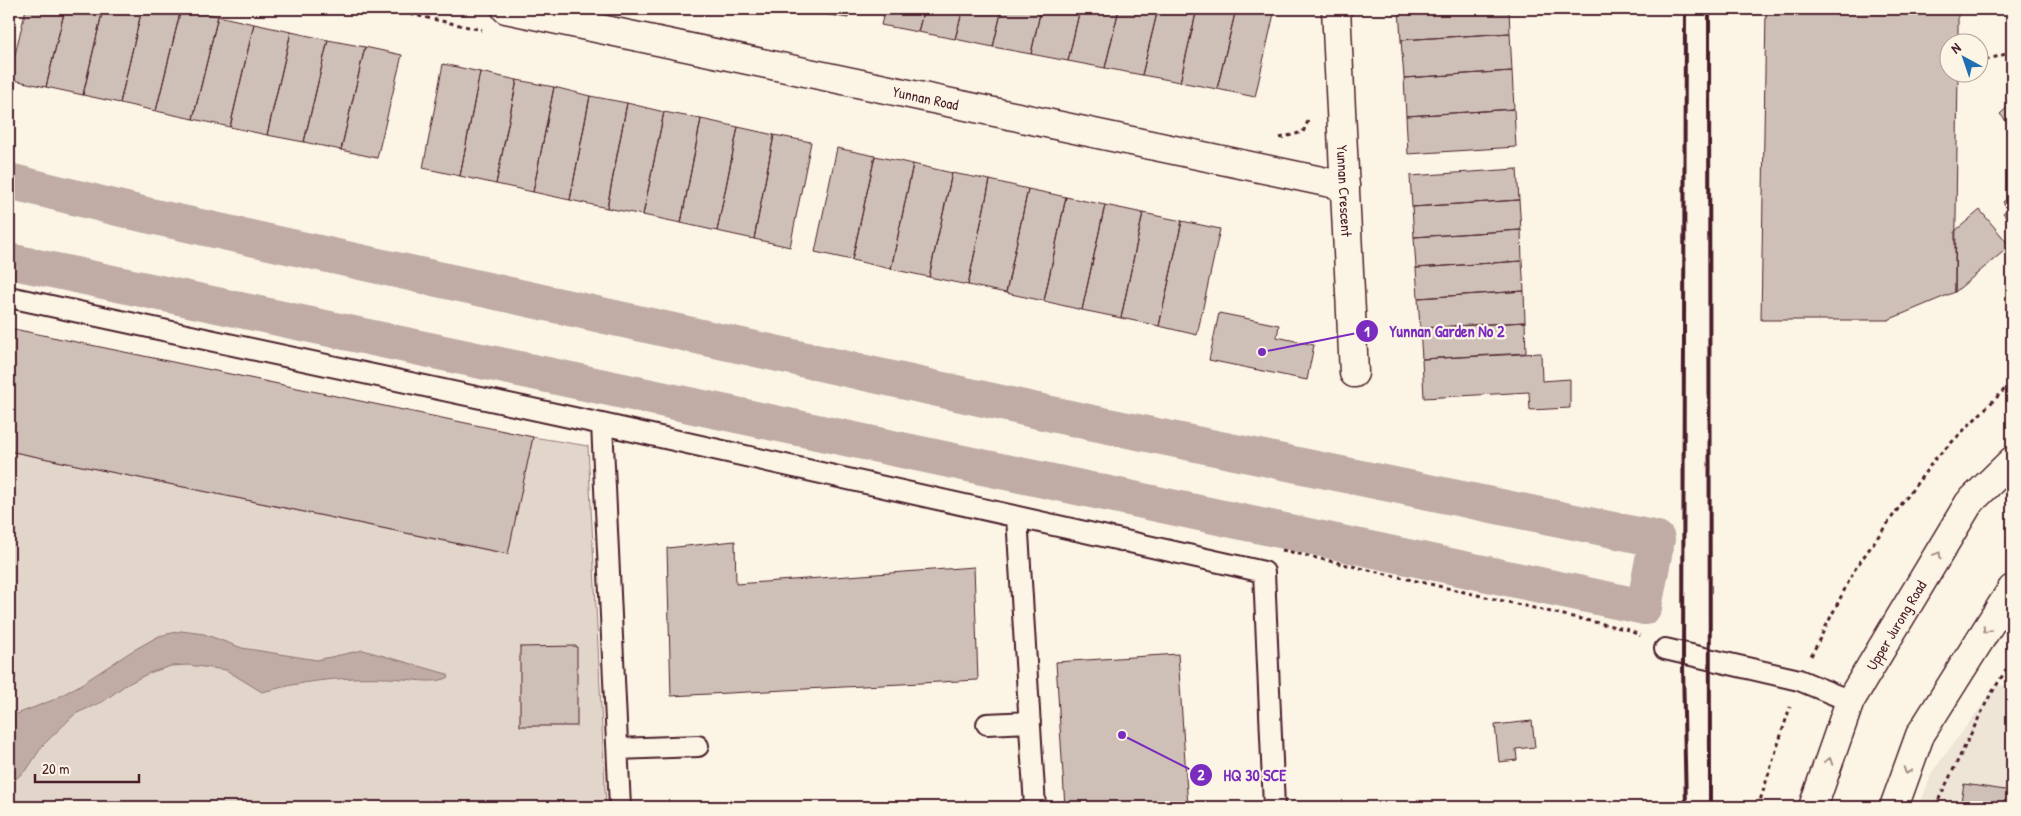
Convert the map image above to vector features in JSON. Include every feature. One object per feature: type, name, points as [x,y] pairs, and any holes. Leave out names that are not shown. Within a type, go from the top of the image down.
[{"type":"street","name":"Yunnan Road","points":[[506,9],[1345,186]]},
{"type":"street","name":"Yunnan Crescent","points":[[1336,9],[1354,373]]},
{"type":"street","name":"Upper Jurong Road","points":[[1813,807],[1850,701],[1970,503],[2012,461]]},
{"type":"street","points":[[1894,807],[1920,735],[2012,589]]},
{"type":"lane","points":[[9,297],[602,424],[1264,572],[1274,807]]},
{"type":"lane","points":[[602,424],[620,807]]},
{"type":"lane","points":[[1017,517],[1035,807]]},
{"type":"lane","points":[[1665,649],[1799,680],[1850,701]]},
{"type":"lane","points":[[987,724],[1030,722]]},
{"type":"lane","points":[[618,750],[698,746]]},
{"type":"path","points":[[387,9],[488,32]]},
{"type":"path","points":[[1988,59],[2012,52]]},
{"type":"path","points":[[1275,139],[1303,132],[1310,117]]},
{"type":"path","points":[[1758,807],[1799,680],[1855,569],[1935,459],[2012,382]]},
{"type":"path","points":[[1935,807],[1988,699],[2012,660]]},
{"type":"path","points":[[272,807],[438,802],[513,807]]},
{"type":"shaded area","points":[[533,437],[588,446],[606,807],[9,807],[9,451],[507,554]]},
{"type":"shaded area","points":[[181,631],[204,634],[242,648],[317,660],[363,650],[447,674],[449,677],[433,681],[390,678],[333,679],[262,692],[226,670],[188,665],[171,666],[149,673],[124,686],[104,701],[75,714],[43,745],[28,768],[9,785],[9,717],[53,700],[159,636]]},
{"type":"shaded area","points":[[1997,685],[2012,686],[2012,807],[1919,807],[1932,772]]},
{"type":"building","points":[[26,9],[65,9],[46,87],[9,79]]},
{"type":"building","points":[[65,9],[103,9],[83,95],[46,87]]},
{"type":"building","points":[[103,9],[142,9],[120,103],[83,95]]},
{"type":"building","points":[[142,9],[181,9],[156,111],[120,103]]},
{"type":"building","points":[[181,9],[218,16],[193,119],[156,111]]},
{"type":"building","points":[[812,9],[850,9],[848,18],[812,12]]},
{"type":"building","points":[[885,9],[924,9],[918,32],[881,25]]},
{"type":"building","points":[[924,9],[963,9],[955,39],[918,32]]},
{"type":"building","points":[[963,9],[1002,9],[993,47],[955,39]]},
{"type":"building","points":[[1002,9],[1041,9],[1031,54],[993,47]]},
{"type":"building","points":[[1041,9],[1080,9],[1068,61],[1031,54]]},
{"type":"building","points":[[1080,9],[1119,9],[1105,68],[1068,61]]},
{"type":"building","points":[[1119,9],[1158,9],[1142,75],[1105,68]]},
{"type":"building","points":[[1158,9],[1197,9],[1180,82],[1142,75]]},
{"type":"building","points":[[1197,9],[1236,9],[1217,89],[1180,82]]},
{"type":"building","points":[[1236,9],[1275,9],[1255,97],[1217,89]]},
{"type":"building","points":[[1399,9],[1509,9],[1510,33],[1401,40]]},
{"type":"building","points":[[1766,9],[1958,9],[1958,32],[1938,32],[1938,82],[1958,82],[1955,292],[1888,320],[1761,320]]},
{"type":"building","points":[[218,16],[254,24],[230,127],[193,119]]},
{"type":"building","points":[[254,24],[291,32],[267,135],[230,127]]},
{"type":"building","points":[[291,32],[328,40],[304,142],[267,135]]},
{"type":"building","points":[[1510,33],[1512,71],[1404,78],[1401,40]]},
{"type":"building","points":[[328,40],[365,47],[341,150],[304,142]]},
{"type":"building","points":[[365,47],[402,55],[377,158],[341,150]]},
{"type":"building","points":[[443,64],[480,72],[460,176],[423,168]]},
{"type":"building","points":[[1512,71],[1514,109],[1406,116],[1404,78]]},
{"type":"building","points":[[480,72],[517,80],[496,184],[460,176]]},
{"type":"building","points":[[517,80],[554,87],[533,192],[496,184]]},
{"type":"building","points":[[554,87],[590,96],[570,200],[533,192]]},
{"type":"building","points":[[590,96],[627,103],[607,208],[570,200]]},
{"type":"building","points":[[627,103],[664,112],[643,215],[607,208]]},
{"type":"building","points":[[2012,103],[2012,128],[2000,114]]},
{"type":"building","points":[[1514,109],[1516,147],[1408,154],[1406,116]]},
{"type":"building","points":[[664,112],[701,119],[681,223],[643,215]]},
{"type":"building","points":[[701,119],[738,127],[717,231],[681,223]]},
{"type":"building","points":[[738,127],[774,135],[754,239],[717,231]]},
{"type":"building","points":[[774,135],[811,142],[790,247],[754,239]]},
{"type":"building","points":[[837,148],[875,156],[852,260],[815,252]]},
{"type":"building","points":[[875,156],[913,164],[891,269],[852,260]]},
{"type":"building","points":[[913,164],[952,173],[929,277],[891,269]]},
{"type":"building","points":[[1517,169],[1519,200],[1412,207],[1410,176]]},
{"type":"building","points":[[952,173],[990,180],[968,285],[929,277]]},
{"type":"building","points":[[990,180],[1028,189],[1006,293],[968,285]]},
{"type":"building","points":[[1028,189],[1066,197],[1044,301],[1006,293]]},
{"type":"building","points":[[2012,194],[2012,224],[2003,213],[2008,209],[2003,202]]},
{"type":"building","points":[[1066,197],[1105,205],[1082,310],[1044,301]]},
{"type":"building","points":[[1519,200],[1521,230],[1414,237],[1412,207]]},
{"type":"building","points":[[1105,205],[1143,213],[1121,318],[1082,310]]},
{"type":"building","points":[[1980,210],[2010,246],[1955,292],[1955,231]]},
{"type":"building","points":[[1143,213],[1182,221],[1159,326],[1121,318]]},
{"type":"building","points":[[1182,221],[1220,229],[1197,335],[1159,326]]},
{"type":"building","points":[[1521,230],[1522,261],[1416,268],[1414,237]]},
{"type":"building","points":[[1522,261],[1524,291],[1418,298],[1416,268]]},
{"type":"building","points":[[1524,291],[1525,322],[1420,328],[1418,298]]},
{"type":"building","points":[[1219,313],[1279,325],[1277,337],[1314,345],[1307,380],[1209,360]]},
{"type":"building","points":[[1525,322],[1526,353],[1422,359],[1420,328]]},
{"type":"building","points":[[9,328],[533,437],[508,554],[9,451]]},
{"type":"building","points":[[1541,353],[1542,381],[1570,379],[1570,408],[1530,410],[1529,392],[1424,398],[1422,359]]},
{"type":"building","points":[[735,541],[736,584],[974,567],[978,680],[671,696],[667,548]]},
{"type":"building","points":[[577,646],[577,726],[520,726],[520,647]]},
{"type":"building","points":[[1178,654],[1188,807],[1065,807],[1056,662]]},
{"type":"building","points":[[1532,721],[1535,747],[1516,749],[1517,760],[1499,762],[1495,725]]},
{"type":"building","points":[[1964,784],[2012,791],[2012,807],[1960,807]]},
{"type":"waterway","points":[[9,181],[146,215],[1079,420],[1657,539],[1644,607],[9,261]]},
{"type":"railway","points":[[1685,9],[1683,666],[1686,807]]},
{"type":"railway","points":[[1709,9],[1710,807]]},
{"type":"place","name":"Yunnan Garden No 2","points":[[1262,352]]},
{"type":"place","name":"HQ 30 SCE","points":[[1122,735]]}]
